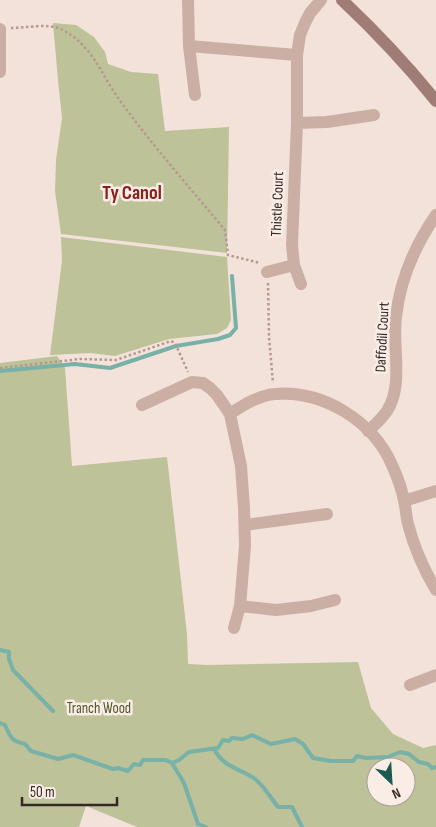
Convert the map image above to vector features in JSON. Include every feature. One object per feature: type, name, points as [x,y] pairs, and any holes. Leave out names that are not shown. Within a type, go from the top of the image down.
[{"type":"street","points":[[188,0],[189,46],[195,95]]},
{"type":"street","name":"Thistle Court","points":[[302,284],[294,265],[292,245],[297,123],[297,55],[300,35],[305,23],[310,13],[321,0]]},
{"type":"street","points":[[342,0],[373,29],[435,99]]},
{"type":"street","points":[[0,29],[0,72]]},
{"type":"street","points":[[189,46],[297,55]]},
{"type":"street","points":[[297,123],[327,122],[374,115]]},
{"type":"street","name":"Daffodil Court","points":[[368,430],[386,412],[393,400],[396,378],[396,317],[401,290],[409,262],[421,237],[436,215]]},
{"type":"street","points":[[267,272],[294,265]]},
{"type":"street","points":[[142,405],[192,382],[203,383],[217,396],[230,414],[241,466],[245,525],[240,606],[234,628]]},
{"type":"street","points":[[230,414],[244,404],[274,394],[316,398],[354,418],[368,430],[383,448],[392,464],[404,501],[407,523],[426,572],[436,590]]},
{"type":"street","points":[[404,501],[436,491]]},
{"type":"street","points":[[245,525],[327,514]]},
{"type":"street","points":[[240,606],[276,610],[311,606],[335,600]]},
{"type":"street","points":[[410,685],[436,675]]},
{"type":"path","points":[[0,29],[46,26],[58,28],[83,44],[120,101],[225,230],[228,255],[268,265],[269,337],[274,394]]},
{"type":"path","points":[[0,368],[80,358],[116,360],[171,341],[175,343],[192,382]]},
{"type":"green space","points":[[53,23],[76,25],[94,37],[105,52],[108,64],[131,72],[158,74],[165,131],[229,127],[227,253],[61,234],[55,191],[56,160],[62,118]]},
{"type":"green space","points":[[61,237],[227,257],[231,320],[227,328],[217,334],[169,339],[115,356],[90,353],[50,355],[62,261]]},
{"type":"green space","name":"Tranch Wood","points":[[57,356],[65,368],[72,466],[167,457],[187,634],[188,664],[358,662],[371,708],[393,734],[423,748],[436,745],[436,827],[137,827],[86,806],[79,827],[0,827],[0,363]]},
{"type":"waterway","points":[[0,371],[75,364],[110,368],[176,346],[218,339],[230,335],[236,328],[232,276]]},
{"type":"waterway","points":[[0,650],[9,652],[9,659],[13,670],[53,711]]},
{"type":"waterway","points":[[0,723],[5,725],[12,738],[17,742],[25,744],[31,751],[58,759],[73,755],[113,769],[118,768],[128,771],[134,764],[140,765],[143,760],[166,760],[172,763],[189,752],[218,748],[223,740],[229,741],[232,738],[243,739],[252,735],[271,744],[295,739],[303,744],[313,758],[331,761],[353,761],[357,756],[366,758],[388,757],[400,752],[409,754],[419,762],[428,764],[432,768],[436,767]]},
{"type":"waterway","points":[[214,749],[227,764],[249,775],[258,782],[278,807],[292,807],[302,827]]},
{"type":"waterway","points":[[172,763],[184,783],[198,824],[206,827]]},
{"type":"district","name":"Ty Canol","points":[[132,192]]}]
